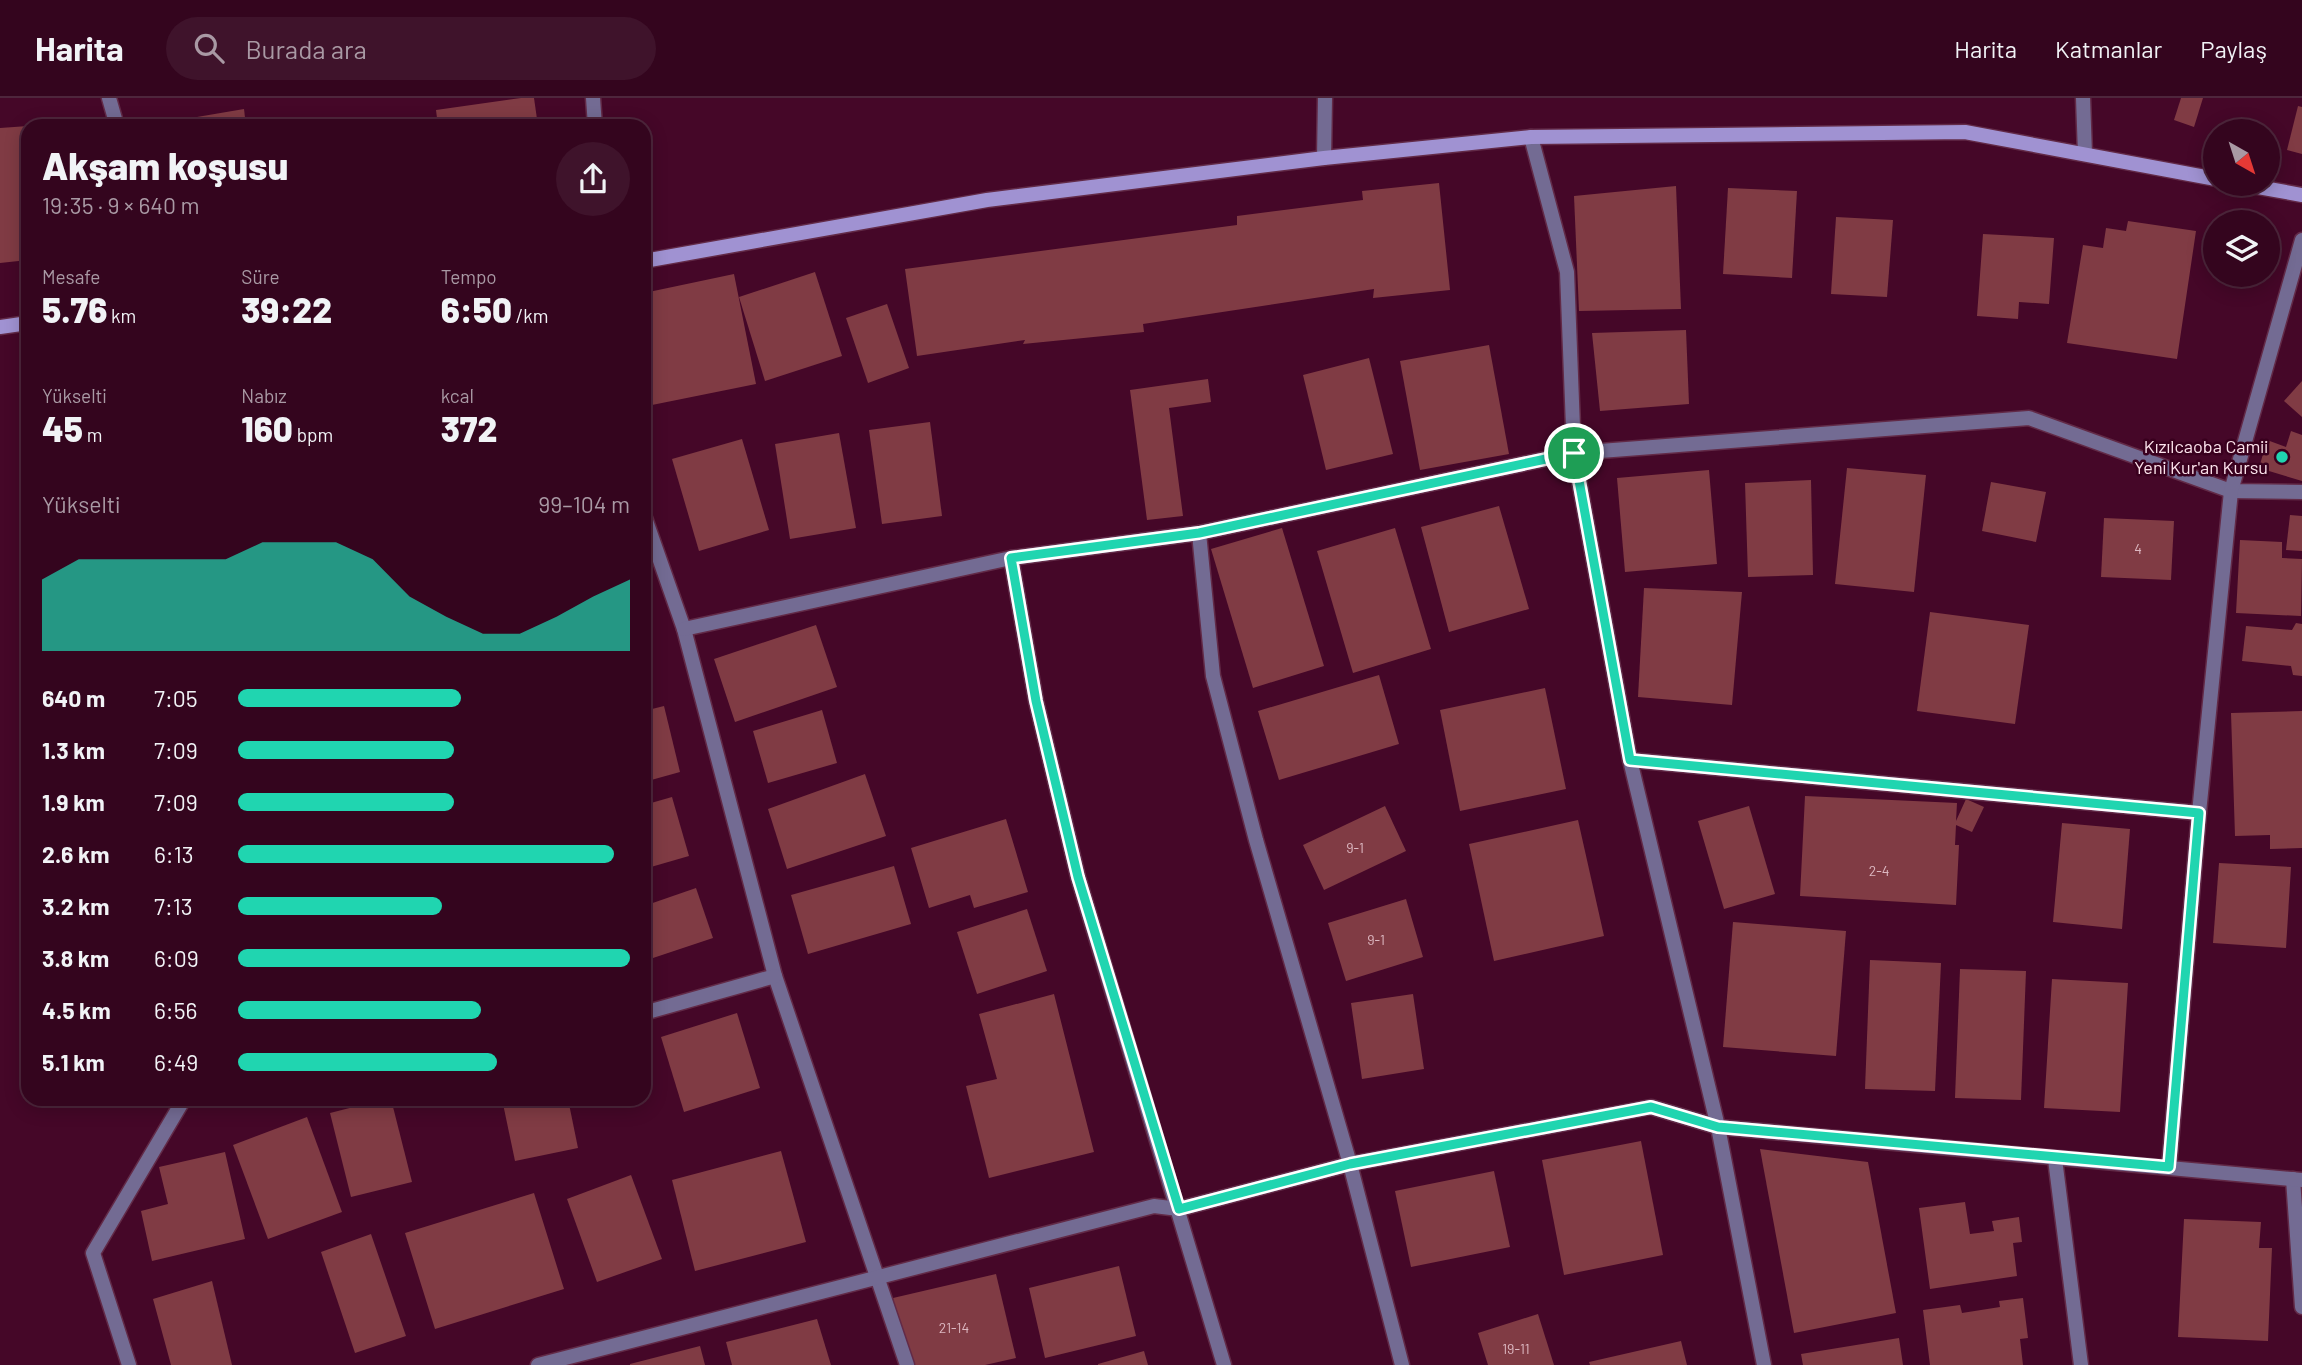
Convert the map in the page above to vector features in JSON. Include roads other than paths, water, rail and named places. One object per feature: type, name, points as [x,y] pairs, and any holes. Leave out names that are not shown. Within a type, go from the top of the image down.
[{"type":"main road","points":[[651,260],[987,200],[1324,158],[1531,137],[1965,132],[2203,177]]},
{"type":"main road","points":[[2280,191],[2302,195]]},
{"type":"main road","points":[[0,327],[21,324]]},
{"type":"street","points":[[109,98],[115,119]]},
{"type":"street","points":[[593,98],[595,119]]},
{"type":"street","points":[[1324,158],[1325,98]]},
{"type":"street","points":[[2084,98],[2085,154]]},
{"type":"street","points":[[1531,137],[1567,272],[1574,453],[1630,760],[1718,1127],[1764,1365]]},
{"type":"street","points":[[2169,1167],[2199,813],[2231,491],[2302,240]]},
{"type":"street","points":[[684,629],[1011,558],[1199,533],[1574,453],[2029,418],[2231,491],[2302,492]]},
{"type":"street","points":[[1199,533],[1213,676],[1256,841],[1350,1164],[1402,1365]]},
{"type":"street","points":[[651,535],[684,629],[775,976],[907,1365]]},
{"type":"street","points":[[1011,558],[1036,701],[1078,877],[1224,1365]]},
{"type":"street","points":[[1630,760],[2199,813]]},
{"type":"street","points":[[651,1011],[775,976]]},
{"type":"street","points":[[129,1365],[93,1253],[180,1106]]},
{"type":"street","points":[[538,1365],[1154,1206],[1179,1209],[1350,1164],[1651,1107],[1718,1127],[2298,1179],[2302,1307]]},
{"type":"street","points":[[2055,1159],[2081,1365]]},
{"type":"place","name":"Kızılcaoba Camii Yeni Kur'an Kursu","points":[[2282,457]]}]
